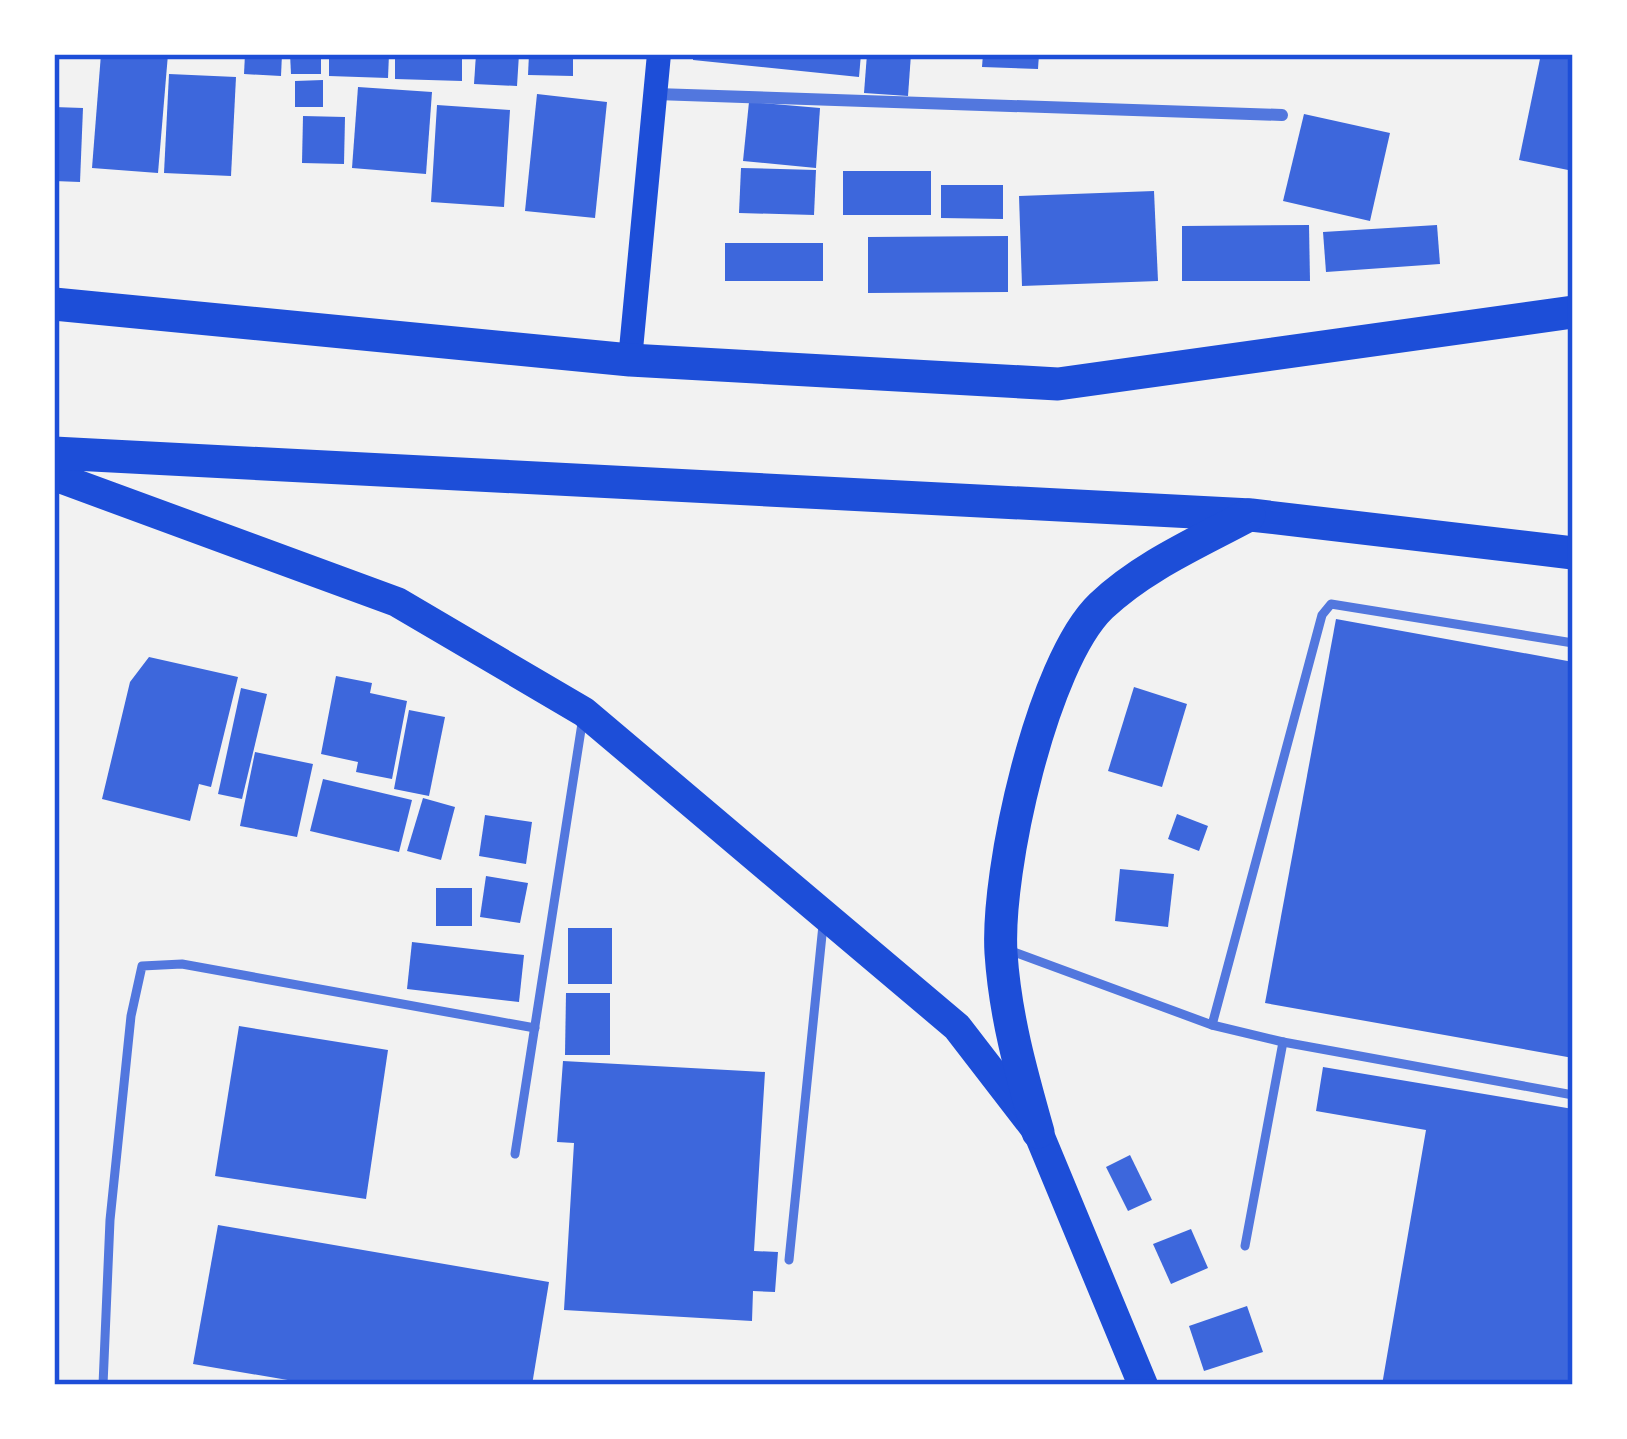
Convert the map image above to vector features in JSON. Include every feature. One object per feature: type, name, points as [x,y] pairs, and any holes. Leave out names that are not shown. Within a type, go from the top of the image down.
[{"type":"highway","points":[[54,304],[631,360],[1058,384],[1573,312]]},
{"type":"highway","points":[[54,453],[1251,514],[1573,553]]},
{"type":"highway","points":[[1038,1132],[1010,1032],[1001,948],[1012,850],[1040,721],[1079,633],[1127,584],[1251,514]]},
{"type":"main road","points":[[631,360],[659,54]]},
{"type":"main road","points":[[54,476],[397,602],[584,712],[957,1027],[1038,1132],[1143,1385]]},
{"type":"street","points":[[656,94],[1282,115]]},
{"type":"lane","points":[[1212,1025],[1322,615],[1331,604],[1573,643]]},
{"type":"lane","points":[[515,1154],[584,712]]},
{"type":"lane","points":[[788,1260],[825,914]]},
{"type":"lane","points":[[1001,948],[1212,1025],[1573,1095]]},
{"type":"lane","points":[[104,1385],[110,1220],[131,1016],[142,966],[182,964],[535,1028]]},
{"type":"lane","points":[[1245,1246],[1282,1042]]},
{"type":"building","points":[[101,54],[168,54],[158,173],[92,168]]},
{"type":"building","points":[[245,54],[282,54],[281,76],[244,74]]},
{"type":"building","points":[[290,54],[321,54],[321,74],[291,74]]},
{"type":"building","points":[[329,54],[389,54],[388,78],[329,76]]},
{"type":"building","points":[[395,54],[462,54],[462,81],[395,79]]},
{"type":"building","points":[[476,54],[519,54],[517,86],[474,84]]},
{"type":"building","points":[[529,54],[573,54],[573,76],[528,75]]},
{"type":"building","points":[[693,54],[861,54],[859,77],[693,60]]},
{"type":"building","points":[[867,54],[911,54],[908,96],[864,93]]},
{"type":"building","points":[[983,54],[1039,54],[1038,69],[982,67]]},
{"type":"building","points":[[1541,54],[1573,54],[1573,171],[1519,160]]},
{"type":"building","points":[[169,74],[236,77],[231,176],[164,173]]},
{"type":"building","points":[[323,80],[323,107],[295,107],[295,81]]},
{"type":"building","points":[[358,87],[432,92],[426,174],[352,168]]},
{"type":"building","points":[[537,94],[607,102],[595,218],[525,211]]},
{"type":"building","points":[[749,102],[820,108],[816,168],[743,161]]},
{"type":"building","points":[[437,105],[510,110],[504,207],[431,202]]},
{"type":"building","points":[[54,107],[83,108],[80,182],[54,181]]},
{"type":"building","points":[[1304,114],[1390,133],[1370,221],[1283,201]]},
{"type":"building","points":[[303,116],[345,117],[344,164],[302,163]]},
{"type":"building","points":[[741,168],[816,170],[814,215],[739,213]]},
{"type":"building","points":[[843,171],[931,171],[931,215],[843,215]]},
{"type":"building","points":[[941,185],[1003,185],[1003,219],[941,218]]},
{"type":"building","points":[[1154,191],[1158,281],[1022,286],[1019,196]]},
{"type":"building","points":[[1309,225],[1310,281],[1182,281],[1182,226]]},
{"type":"building","points":[[1437,225],[1440,264],[1326,272],[1323,232]]},
{"type":"building","points":[[1008,236],[1008,292],[868,293],[868,237]]},
{"type":"building","points":[[725,243],[823,243],[823,281],[725,281]]},
{"type":"building","points":[[1336,619],[1573,662],[1573,1058],[1265,1003]]},
{"type":"building","points":[[149,657],[238,677],[211,787],[199,784],[190,821],[102,799],[130,682]]},
{"type":"building","points":[[336,676],[372,683],[370,693],[407,701],[392,779],[356,772],[358,762],[321,754]]},
{"type":"building","points":[[1134,687],[1187,704],[1162,787],[1108,771]]},
{"type":"building","points":[[241,688],[267,694],[242,799],[218,794]]},
{"type":"building","points":[[409,710],[445,717],[429,796],[394,789]]},
{"type":"building","points":[[255,752],[313,764],[297,837],[240,826]]},
{"type":"building","points":[[323,779],[412,800],[399,852],[310,831]]},
{"type":"building","points":[[423,798],[455,807],[441,860],[407,851]]},
{"type":"building","points":[[1177,814],[1208,826],[1199,851],[1168,839]]},
{"type":"building","points":[[485,815],[532,822],[526,864],[479,856]]},
{"type":"building","points":[[1120,869],[1174,874],[1168,927],[1115,921]]},
{"type":"building","points":[[486,876],[528,883],[520,923],[480,917]]},
{"type":"building","points":[[436,888],[472,888],[472,926],[436,926]]},
{"type":"building","points":[[568,928],[612,928],[612,984],[568,984]]},
{"type":"building","points":[[412,942],[524,955],[519,1002],[407,989]]},
{"type":"building","points":[[566,993],[610,993],[610,1055],[565,1055]]},
{"type":"building","points":[[239,1026],[388,1050],[366,1199],[215,1176]]},
{"type":"building","points":[[563,1061],[765,1072],[754,1251],[778,1252],[775,1292],[753,1291],[752,1321],[564,1310],[574,1143],[557,1142]]},
{"type":"building","points":[[1323,1067],[1573,1109],[1573,1385],[1382,1385],[1426,1130],[1316,1111]]},
{"type":"building","points":[[1130,1155],[1152,1200],[1128,1211],[1106,1167]]},
{"type":"building","points":[[218,1225],[549,1282],[532,1385],[317,1385],[193,1364]]},
{"type":"building","points":[[1191,1229],[1208,1268],[1171,1284],[1153,1244]]},
{"type":"building","points":[[1247,1306],[1263,1352],[1204,1371],[1189,1326]]}]
